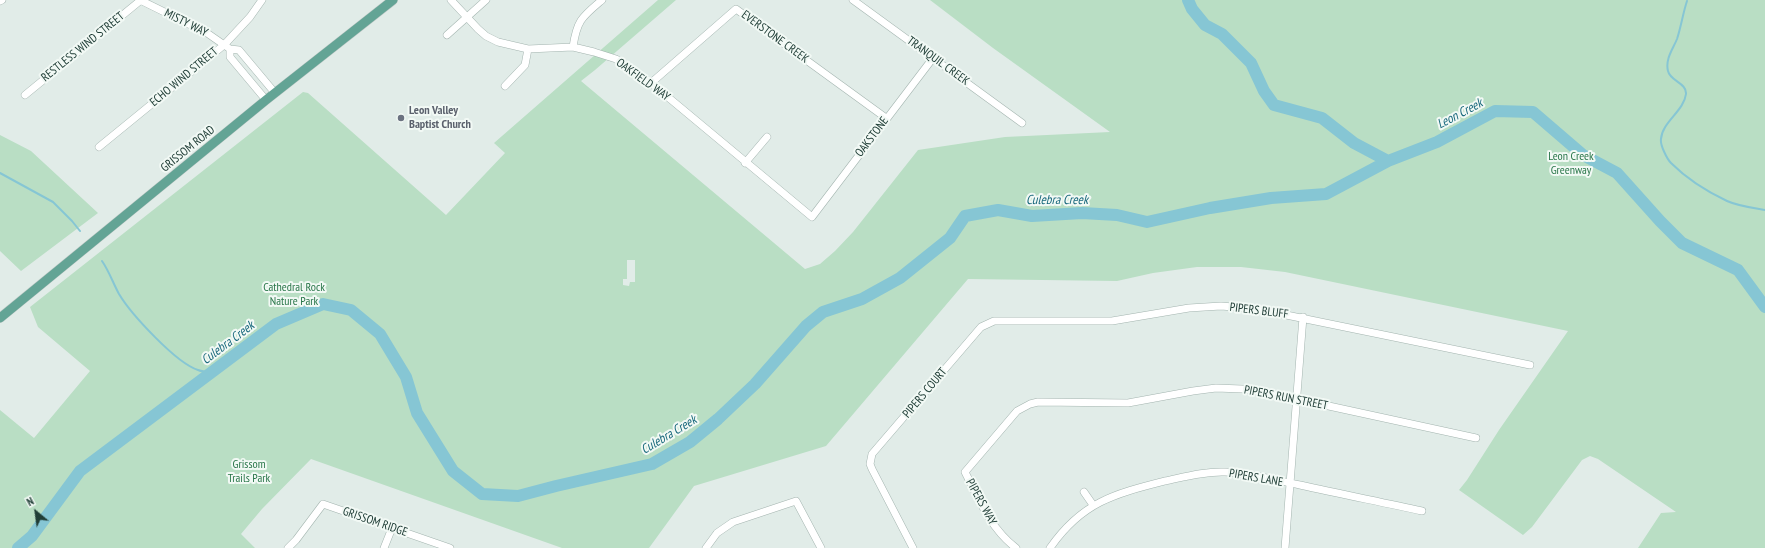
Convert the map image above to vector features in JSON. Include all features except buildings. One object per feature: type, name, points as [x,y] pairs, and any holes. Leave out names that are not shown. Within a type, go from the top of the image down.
[{"type":"main road","name":"GRISSOM ROAD","points":[[0,318],[266,100],[393,0]]},
{"type":"street","name":"MISTY WAY","points":[[141,0],[207,33],[227,47],[239,50],[275,93]]},
{"type":"street","name":"RESTLESS WIND STREET","points":[[24,95],[141,0]]},
{"type":"street","name":"ECHO WIND STREET","points":[[99,148],[227,47],[262,0]]},
{"type":"street","name":"OAKFIELD WAY","points":[[451,0],[466,18],[486,36],[511,46],[528,49],[573,48],[594,52],[616,59],[651,83],[745,163],[812,217]]},
{"type":"street","points":[[447,35],[486,0]]},
{"type":"street","points":[[573,48],[578,24],[584,16],[602,0]]},
{"type":"street","name":"TRANQUIL CREEK","points":[[853,0],[1022,123]]},
{"type":"street","name":"EVERSTONE CREEK","points":[[651,83],[736,9],[886,118]]},
{"type":"street","points":[[227,47],[230,57],[266,100]]},
{"type":"street","points":[[505,86],[525,66],[528,49]]},
{"type":"street","name":"OAKSTONE","points":[[812,217],[932,58]]},
{"type":"street","points":[[745,163],[767,137]]},
{"type":"street","name":"PIPERS BLUFF","points":[[985,325],[999,320],[1112,321],[1189,308],[1221,306],[1257,309],[1304,317],[1530,365]]},
{"type":"street","points":[[1284,548],[1304,317]]},
{"type":"street","name":"PIPERS COURT","points":[[913,548],[870,464],[872,454],[981,327],[985,325]]},
{"type":"street","name":"PIPERS RUN STREET","points":[[964,472],[1023,407],[1038,402],[1128,403],[1216,388],[1249,390],[1476,438]]},
{"type":"street","name":"PIPERS WAY","points":[[964,472],[992,523],[1016,548]]},
{"type":"street","name":"PIPERS LANE","points":[[1050,548],[1068,526],[1093,505],[1123,492],[1190,475],[1207,473],[1223,472],[1255,475],[1290,484],[1422,511]]},
{"type":"street","points":[[1084,492],[1093,505]]},
{"type":"street","points":[[706,548],[717,533],[733,522],[796,501],[821,548]]},
{"type":"street","name":"GRISSOM RIDGE","points":[[288,548],[296,540],[323,504],[450,548]]},
{"type":"street","points":[[384,548],[392,528]]},
{"type":"green space","points":[[658,0],[676,0],[581,81],[805,269],[820,264],[835,251],[853,232],[918,150],[1005,137],[1110,132],[993,48],[930,0],[1765,0],[1765,548],[1638,548],[1661,513],[1676,512],[1598,459],[1590,456],[1582,460],[1532,527],[1523,535],[1459,490],[1568,331],[1285,272],[1241,267],[1197,267],[1153,273],[1117,281],[968,279],[826,446],[694,486],[649,548],[562,548],[311,459],[262,509],[241,534],[255,548],[0,548],[0,410],[34,438],[90,371],[38,327],[30,307],[303,92],[308,93],[446,215],[505,153],[494,143]],"holes":[[[627,260],[635,260],[635,282],[630,282],[629,286],[623,285],[623,279],[627,279]]]},
{"type":"green space","points":[[0,135],[31,151],[98,213],[21,271],[0,251]]},
{"type":"waterway","name":"Leon Creek","points":[[1188,0],[1192,9],[1205,25],[1222,34],[1251,63],[1264,91],[1274,105],[1322,118],[1354,143],[1388,161]]},
{"type":"waterway","points":[[1687,1],[1677,39],[1668,58],[1667,67],[1669,74],[1684,87],[1686,94],[1681,106],[1662,133],[1661,142],[1663,148],[1671,163],[1683,174],[1705,189],[1731,203],[1765,210]]},
{"type":"waterway","name":"Culebra Creek","points":[[18,548],[32,536],[80,471],[276,324],[323,304],[351,310],[380,334],[406,377],[417,413],[453,471],[482,494],[518,496],[652,464],[690,442],[718,419],[755,384],[806,326],[823,312],[862,299],[900,278],[950,238],[965,216],[998,210],[1032,216],[1082,213],[1117,215],[1147,222],[1210,208],[1271,198],[1326,194],[1388,161],[1437,142],[1495,111],[1533,112],[1583,155],[1617,173],[1682,243],[1738,270],[1765,307]]},
{"type":"waterway","points":[[0,173],[53,202],[80,231]]},
{"type":"waterway","points":[[102,261],[119,294],[143,325],[166,348],[189,366],[200,371],[213,373]]},
{"type":"place","name":"Leon Valley Baptist Church","points":[[401,118]]},
{"type":"park label","name":"Leon Creek Greenway","points":[[1571,164]]},
{"type":"park label","name":"Cathedral Rock Nature Park","points":[[294,295]]},
{"type":"park label","name":"Grissom Trails Park","points":[[249,472]]}]
